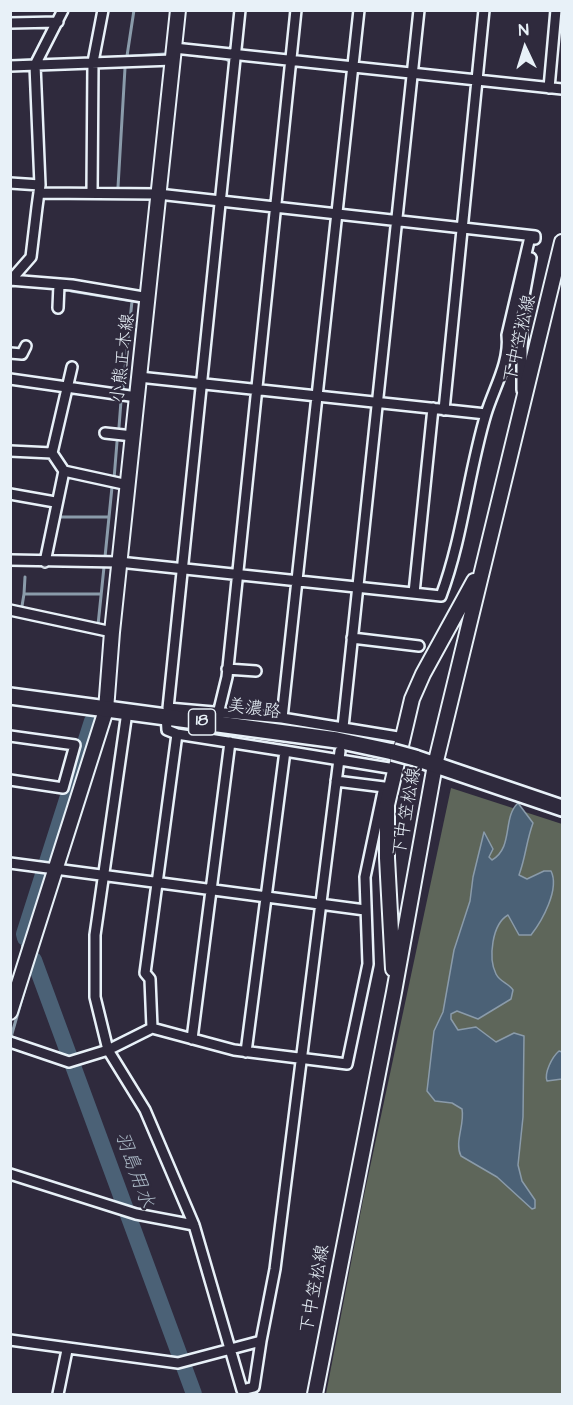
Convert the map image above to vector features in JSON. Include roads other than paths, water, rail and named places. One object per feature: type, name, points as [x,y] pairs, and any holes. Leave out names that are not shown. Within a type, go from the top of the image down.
[{"type":"main road","name":"小熊正木線","points":[[10,1012],[54,869],[83,747],[106,710],[119,562],[178,10]]},
{"type":"main road","name":"下中笠松線","points":[[315,1395],[394,992],[435,765],[523,411],[562,242]]},
{"type":"main road","points":[[394,992],[387,858],[387,805],[412,699],[423,674],[472,587],[489,545]]},
{"type":"main road","name":"美濃路","points":[[10,696],[106,710],[166,713],[338,740],[415,758],[562,808]]},
{"type":"street","points":[[11,280],[31,257],[39,189],[35,65],[63,10]]},
{"type":"street","points":[[92,194],[93,62],[103,10]]},
{"type":"street","points":[[240,10],[166,713],[167,730],[177,734],[285,751],[339,755],[395,769]]},
{"type":"street","points":[[218,714],[227,669],[238,574],[296,10]]},
{"type":"street","points":[[282,718],[359,10]]},
{"type":"street","points":[[343,727],[419,10]]},
{"type":"street","points":[[444,410],[484,10]]},
{"type":"street","points":[[549,88],[556,10]]},
{"type":"street","points":[[10,23],[58,22]]},
{"type":"street","points":[[10,66],[93,62],[173,54],[235,56],[562,89]]},
{"type":"street","points":[[10,183],[39,189],[92,194],[158,194],[535,236]]},
{"type":"street","points":[[523,411],[522,307],[535,236]]},
{"type":"street","points":[[10,560],[119,562],[441,596],[453,564],[486,414],[508,347],[507,335],[529,241],[535,236]]},
{"type":"street","points":[[11,280],[59,284],[148,298]]},
{"type":"street","points":[[58,308],[59,284]]},
{"type":"street","points":[[10,353],[22,354],[26,346]]},
{"type":"street","points":[[52,453],[65,421],[67,387],[72,367]]},
{"type":"street","points":[[139,377],[486,414]]},
{"type":"street","points":[[10,379],[137,397]]},
{"type":"street","points":[[414,593],[433,408]]},
{"type":"street","points":[[105,433],[133,436]]},
{"type":"street","points":[[10,451],[52,453]]},
{"type":"street","points":[[52,453],[64,471],[128,485]]},
{"type":"street","points":[[45,562],[64,471]]},
{"type":"street","points":[[10,494],[56,502]]},
{"type":"street","points":[[10,610],[112,632]]},
{"type":"street","points":[[352,638],[419,646]]},
{"type":"street","points":[[227,669],[256,671]]},
{"type":"street","points":[[127,712],[93,971],[95,997],[108,1050],[145,1110],[194,1225],[242,1390],[254,1387],[275,1269],[339,755]]},
{"type":"street","points":[[166,713],[282,718],[404,738]]},
{"type":"street","points":[[152,1028],[150,979],[145,973],[177,734]]},
{"type":"street","points":[[10,736],[83,747],[63,788],[10,780]]},
{"type":"street","points":[[192,1039],[209,891],[230,742]]},
{"type":"street","points":[[246,1052],[285,751]]},
{"type":"street","points":[[10,1042],[69,1062],[108,1050],[152,1028],[246,1052],[348,1064],[368,964],[364,876],[384,788],[336,781]]},
{"type":"street","points":[[10,863],[266,899],[366,910]]},
{"type":"street","points":[[10,1173],[136,1214],[194,1225]]},
{"type":"street","points":[[10,1340],[67,1350],[178,1364],[261,1341]]},
{"type":"street","points":[[58,1395],[67,1350]]},
{"type":"water","points":[[518,803],[533,823],[519,875],[527,879],[544,871],[551,871],[552,895],[545,913],[531,935],[519,935],[508,915],[495,933],[492,959],[498,977],[513,990],[511,999],[478,1019],[457,1011],[451,1014],[451,1019],[458,1030],[476,1027],[496,1042],[514,1033],[524,1036],[523,1117],[518,1165],[522,1181],[535,1200],[535,1208],[532,1209],[497,1177],[461,1156],[459,1145],[462,1109],[452,1103],[435,1101],[427,1091],[434,1031],[443,1012],[454,950],[470,901],[473,877],[484,832],[493,849],[489,857],[492,860],[503,848],[510,816]]},
{"type":"water","points":[[559,1051],[562,1052],[562,1079],[547,1081],[549,1065]]},
{"type":"waterway","points":[[127,56],[134,10]]},
{"type":"waterway","points":[[232,46],[235,10]]},
{"type":"waterway","points":[[103,58],[164,54]]},
{"type":"waterway","points":[[183,54],[226,59],[230,62],[216,197]]},
{"type":"waterway","points":[[47,60],[89,59]]},
{"type":"waterway","points":[[10,61],[31,60]]},
{"type":"waterway","points":[[118,187],[125,68]]},
{"type":"waterway","points":[[199,360],[215,212]]},
{"type":"waterway","points":[[71,291],[138,302]]},
{"type":"waterway","points":[[123,388],[132,301]]},
{"type":"waterway","points":[[119,427],[121,401]]},
{"type":"waterway","points":[[114,479],[117,442]]},
{"type":"waterway","points":[[105,557],[112,487]]},
{"type":"waterway","points":[[57,517],[109,517]]},
{"type":"waterway","points":[[98,625],[104,567]]},
{"type":"waterway","points":[[25,577],[24,594],[101,594]]},
{"type":"waterway","points":[[22,606],[24,594]]},
{"type":"waterway","name":"羽島用水","points":[[25,938],[24,934],[92,721]]},
{"type":"waterway","name":"羽島用水","points":[[23,948],[21,932],[66,791]]},
{"type":"waterway","name":"羽島用水","points":[[34,960],[194,1394]]},
{"type":"waterway","points":[[11,1037],[30,971]]}]
